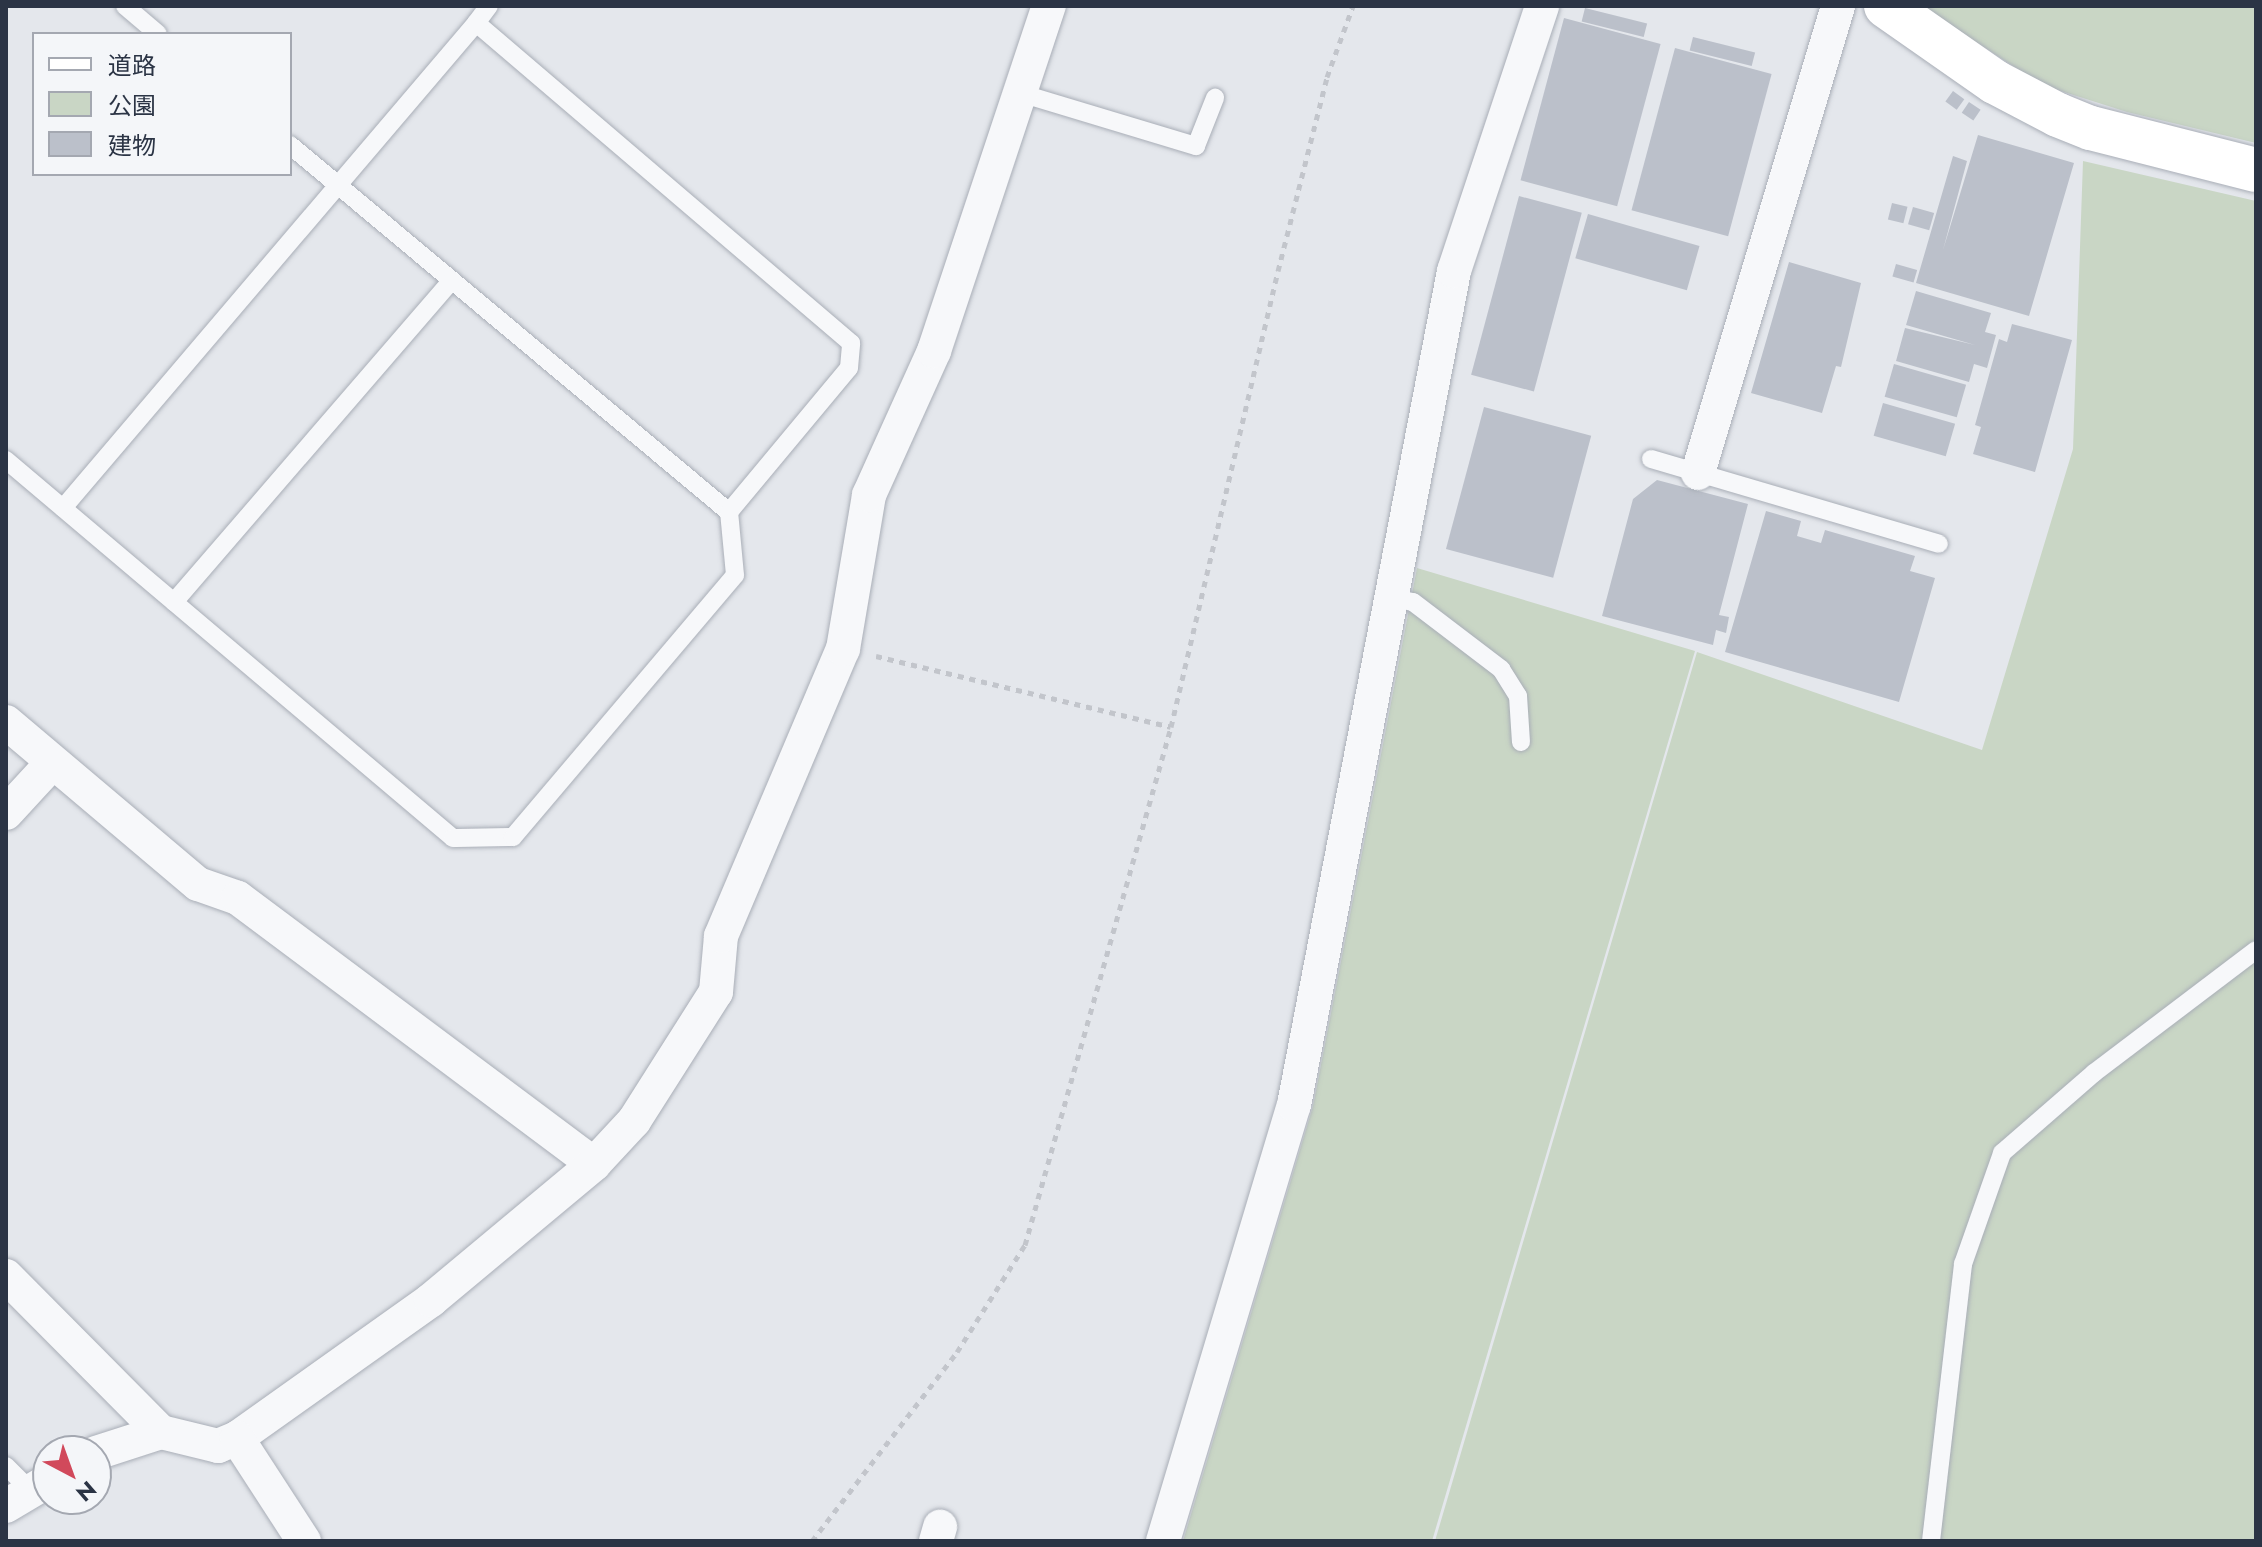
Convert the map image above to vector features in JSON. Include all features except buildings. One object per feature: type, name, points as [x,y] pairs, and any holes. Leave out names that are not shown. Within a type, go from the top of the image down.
[{"type":"main road","points":[[1886,6],[1995,82],[2058,115],[2091,128],[2256,170]]},
{"type":"street","points":[[6,1276],[161,1432],[218,1446],[237,1438],[431,1300],[594,1164],[634,1121],[716,992],[721,936],[843,649],[869,495],[934,351],[1049,6]]},
{"type":"street","points":[[1163,1541],[1294,1105],[1454,271],[1542,6]]},
{"type":"street","points":[[1698,473],[1838,6]]},
{"type":"street","points":[[6,722],[198,884],[238,898],[594,1164]]},
{"type":"street","points":[[6,813],[52,763]]},
{"type":"street","points":[[112,1448],[161,1432]]},
{"type":"street","points":[[237,1438],[304,1541]]},
{"type":"lane","points":[[125,6],[156,32]]},
{"type":"lane","points":[[63,508],[489,6]]},
{"type":"lane","points":[[476,23],[851,343],[849,368],[729,512]]},
{"type":"lane","points":[[1020,93],[1196,146],[1215,98]]},
{"type":"lane","points":[[6,460],[453,838],[513,837],[735,575],[729,512],[292,147]]},
{"type":"lane","points":[[174,602],[452,280]]},
{"type":"lane","points":[[1651,459],[1939,544]]},
{"type":"lane","points":[[1392,598],[1413,602],[1501,669],[1518,696],[1521,742]]},
{"type":"lane","points":[[1931,1541],[1963,1264],[2002,1153],[2094,1073],[2256,950]]},
{"type":"lane","points":[[6,1466],[28,1493]]},
{"type":"path","points":[[812,1541],[957,1352],[1025,1245],[1171,727],[1278,271],[1327,77],[1353,6]]},
{"type":"path","points":[[843,649],[1171,727]]},
{"type":"green space","points":[[1921,6],[2256,6],[2256,143],[2127,112],[2042,85]]},
{"type":"green space","points":[[2083,161],[2256,201],[2256,1541],[1435,1541],[1697,652],[1982,750],[2073,449]]},
{"type":"green space","points":[[1417,568],[1695,651],[1432,1541],[1183,1541],[1313,1106]]}]
